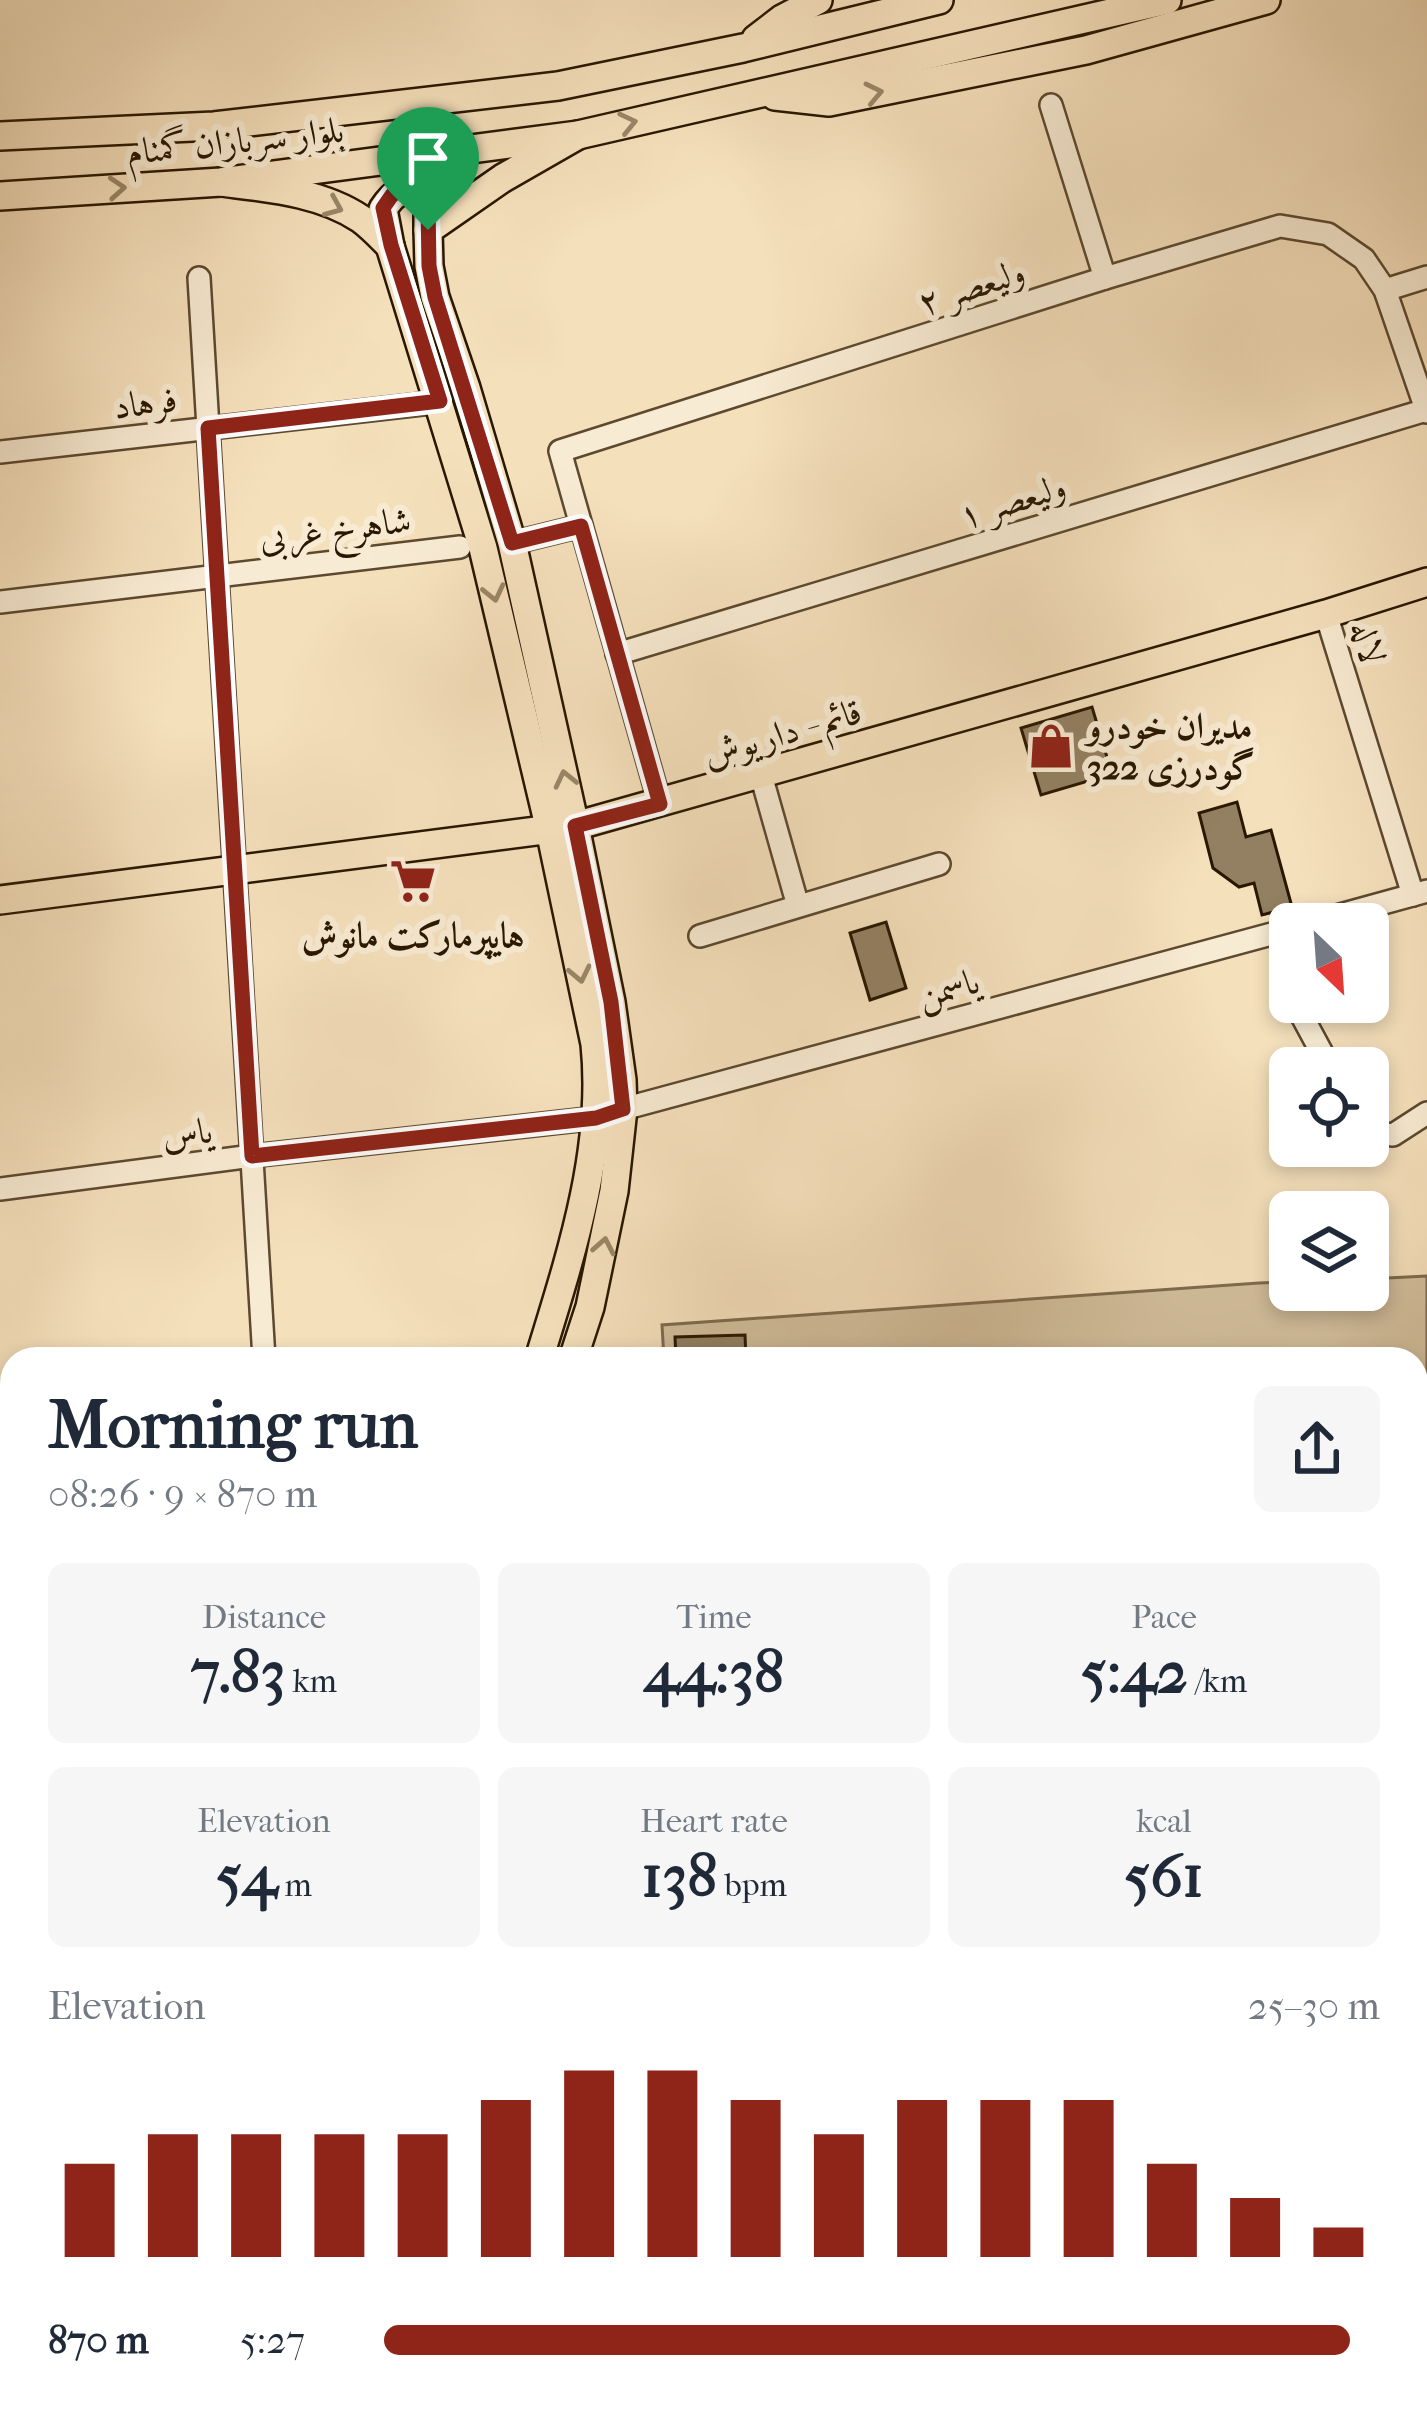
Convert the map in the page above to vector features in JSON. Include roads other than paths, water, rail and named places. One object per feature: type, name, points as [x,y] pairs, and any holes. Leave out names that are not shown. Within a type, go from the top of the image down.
[{"type":"main road","points":[[743,48],[818,0]]},
{"type":"main road","name":"بلوار سربازان گمنام","points":[[0,136],[214,125],[536,88],[743,48],[939,0]]},
{"type":"main road","name":"بلوار سربازان گمنام","points":[[0,196],[220,182],[578,135],[1167,0]]},
{"type":"main road","points":[[759,93],[829,102],[1086,50],[1266,0]]},
{"type":"main road","points":[[428,230],[503,178],[578,135]]},
{"type":"main road","points":[[220,182],[286,190],[332,205],[361,219],[391,245]]},
{"type":"main road","points":[[562,828],[391,245],[383,208],[392,195],[404,189],[421,192],[428,205],[429,266],[435,297],[512,543],[562,828],[598,1076],[610,1113],[614,1191],[576,1347]]},
{"type":"main road","name":"قائم - داریوش","points":[[0,900],[562,828],[660,804],[1427,582]]},
{"type":"main road","points":[[543,1347],[610,1113]]},
{"type":"street","points":[[1051,105],[1105,278]]},
{"type":"street","name":"ولیعصر ۲","points":[[581,526],[560,451],[1280,226],[1328,234],[1364,259],[1384,290]]},
{"type":"street","points":[[1427,277],[1384,290],[1427,411]]},
{"type":"street","points":[[199,278],[263,1347]]},
{"type":"street","name":"فرهاد","points":[[0,452],[440,401]]},
{"type":"street","name":"ولیعصر ۱","points":[[617,654],[1427,411]]},
{"type":"street","points":[[512,543],[581,526],[660,804]]},
{"type":"street","name":"شاهرخ غربی","points":[[0,602],[460,547]]},
{"type":"street","name":"لاله","points":[[1326,614],[1420,894]]},
{"type":"street","points":[[761,775],[798,906]]},
{"type":"street","points":[[700,936],[938,864]]},
{"type":"street","points":[[1386,903],[1420,894]]},
{"type":"street","name":"یاسمن","points":[[610,1113],[1269,934]]},
{"type":"street","name":"یاس","points":[[0,1189],[610,1113]]},
{"type":"street","points":[[1389,1135],[1427,1113]]},
{"type":"place","name":"مدیران خودرو گودرزی 322","points":[[1051,746]]},
{"type":"place","name":"هایپرمارکت مانوش","points":[[413,881]]}]
